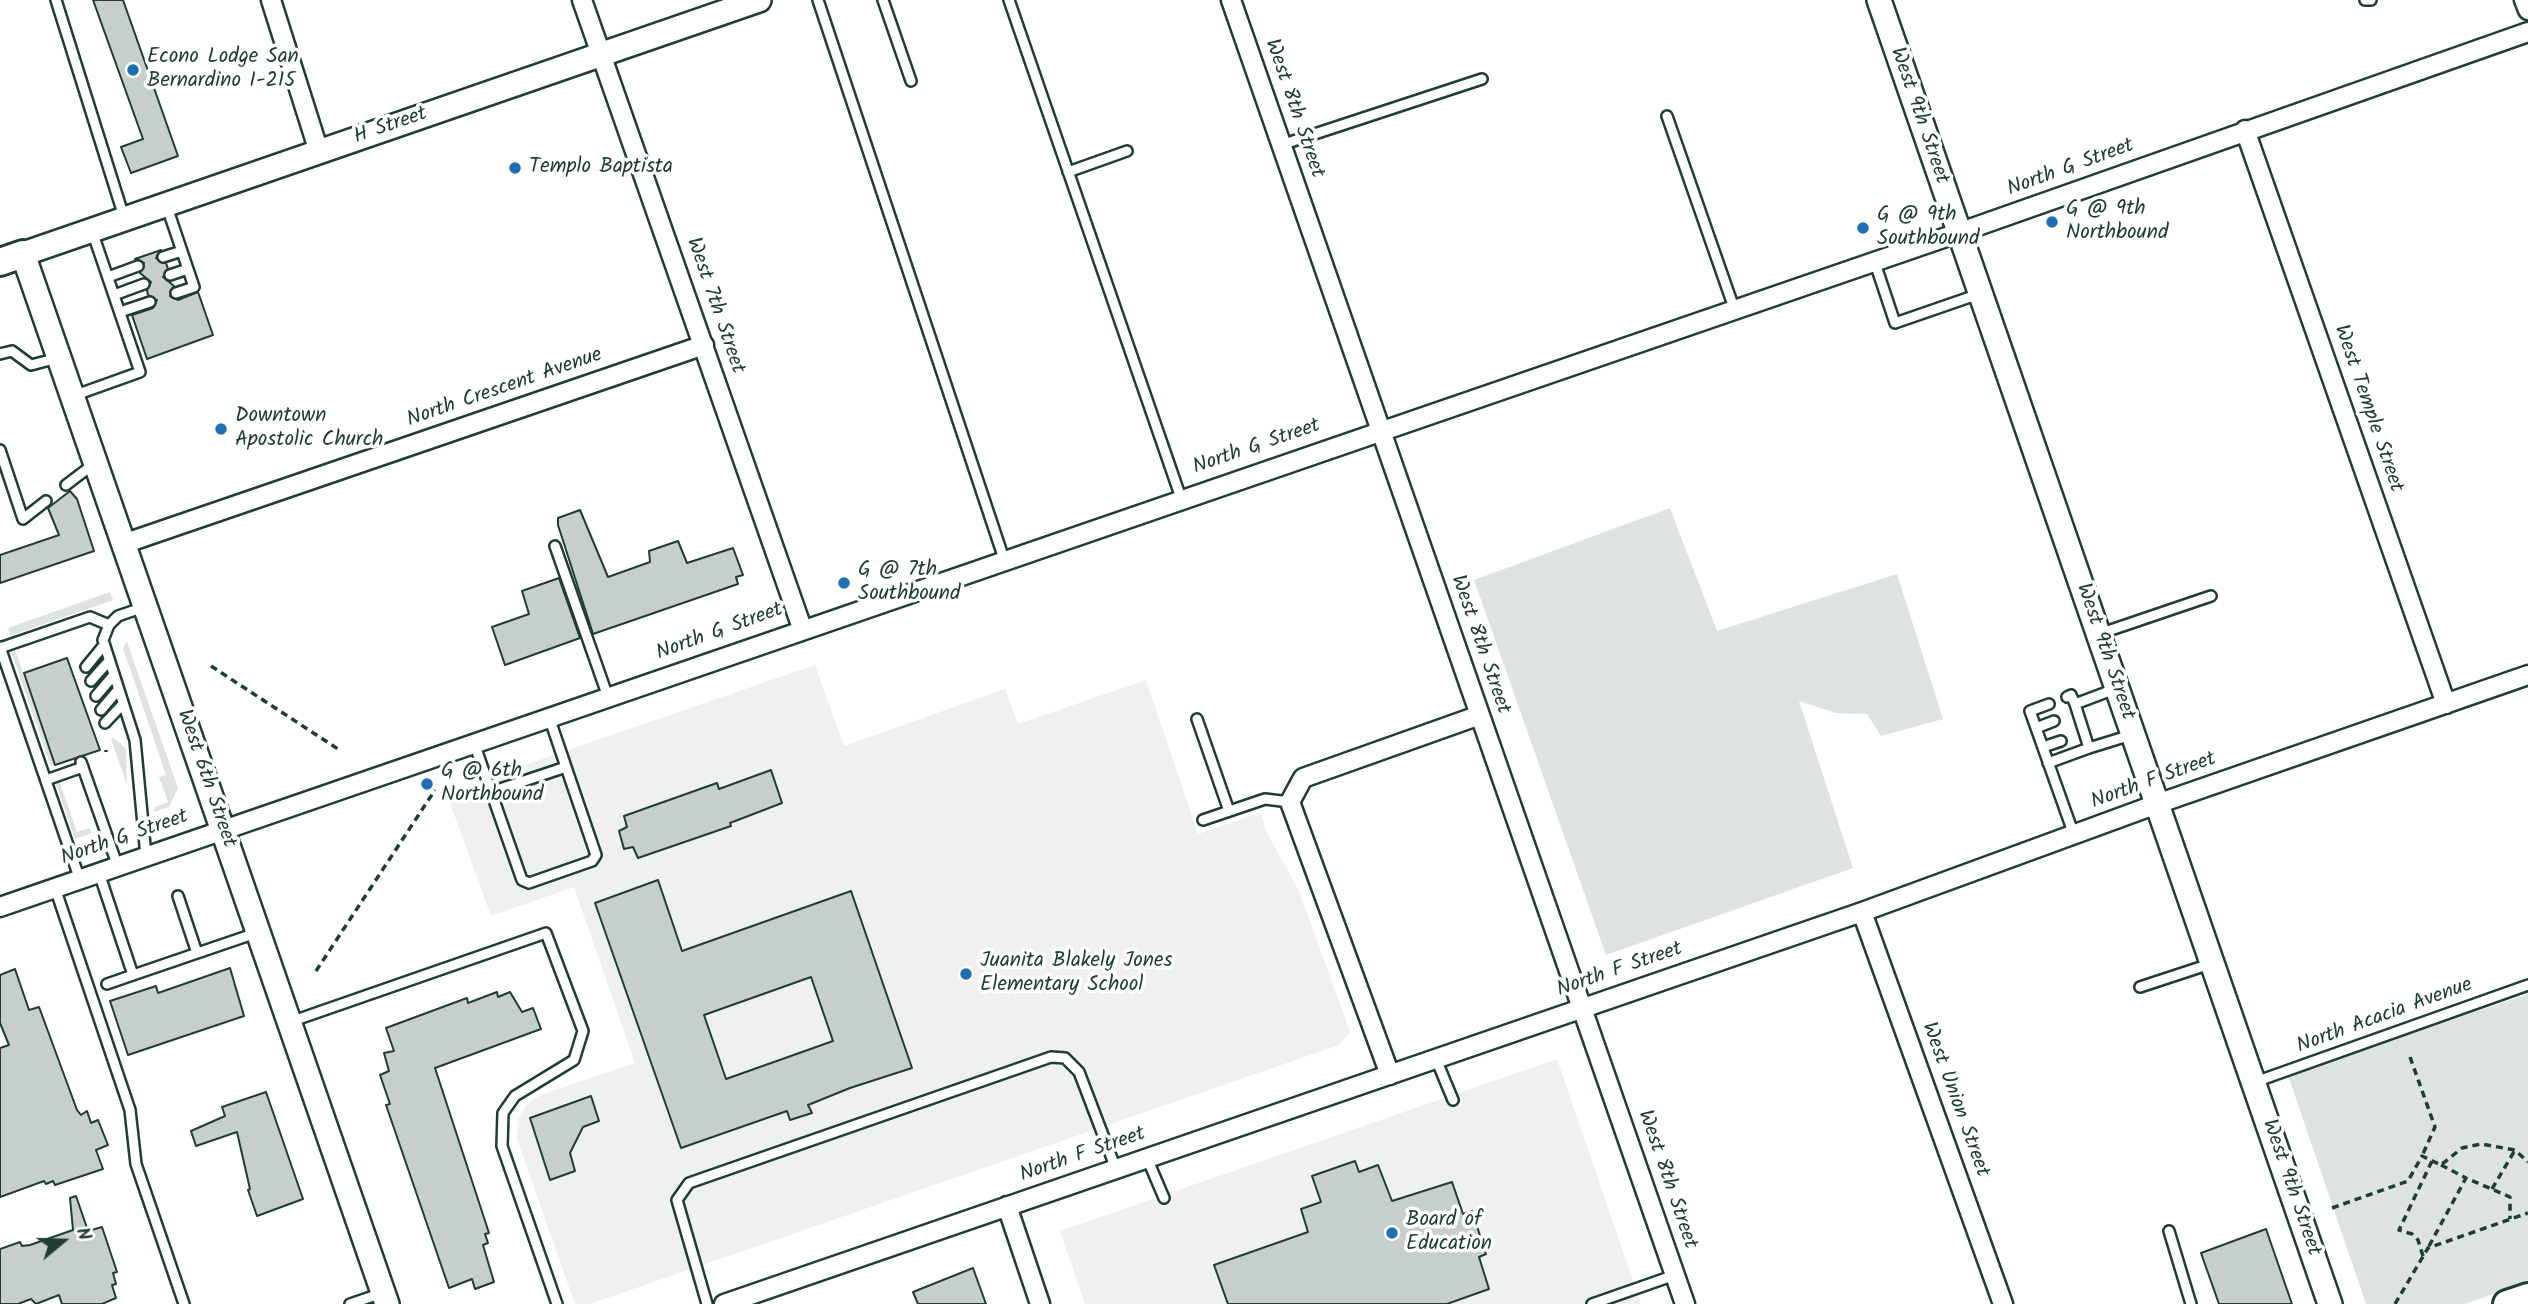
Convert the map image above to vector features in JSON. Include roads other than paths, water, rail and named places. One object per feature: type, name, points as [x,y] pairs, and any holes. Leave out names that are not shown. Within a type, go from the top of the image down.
[{"type":"main road","points":[[2507,1304],[2528,1297]]},
{"type":"street","points":[[271,0],[319,152]]},
{"type":"street","name":"West 7th Street","points":[[582,0],[802,628]]},
{"type":"street","name":"H Street","points":[[11,258],[758,0]]},
{"type":"street","name":"West 8th Street","points":[[1231,0],[1685,1304]]},
{"type":"street","name":"West 9th Street","points":[[1879,0],[2330,1304]]},
{"type":"street","points":[[2525,0],[2528,10]]},
{"type":"street","name":"North G Street","points":[[0,907],[802,628],[1958,233],[2528,32]]},
{"type":"street","name":"West Temple Street","points":[[2245,130],[2446,704]]},
{"type":"street","name":"West 6th Street","points":[[11,258],[58,358],[386,1298]]},
{"type":"street","name":"North Crescent Avenue","points":[[123,544],[704,345]]},
{"type":"street","name":"North F Street","points":[[724,1304],[1862,912],[2157,804],[2528,676]]},
{"type":"street","points":[[1390,1074],[1290,802],[1303,778],[1480,715]]},
{"type":"street","name":"West Union Street","points":[[1862,912],[2003,1304]]},
{"type":"street","points":[[1007,1206],[1040,1304]]},
{"type":"lane","points":[[56,0],[125,219]]},
{"type":"lane","points":[[818,0],[1004,559]]},
{"type":"lane","points":[[883,0],[911,81]]},
{"type":"lane","points":[[1009,0],[1181,498]]},
{"type":"lane","points":[[2365,0],[2371,0]]},
{"type":"lane","points":[[1281,145],[1482,79]]},
{"type":"lane","points":[[1667,116],[1734,308]]},
{"type":"lane","points":[[1068,172],[1128,151]]},
{"type":"lane","points":[[166,205],[194,287],[176,293]]},
{"type":"lane","points":[[72,397],[141,372],[92,230]]},
{"type":"lane","points":[[163,257],[182,251]]},
{"type":"lane","points":[[1874,260],[1895,323],[1979,294]]},
{"type":"lane","points":[[108,277],[138,266]]},
{"type":"lane","points":[[170,275],[188,269]]},
{"type":"lane","points":[[114,295],[144,284]]},
{"type":"lane","points":[[120,312],[150,302]]},
{"type":"lane","points":[[0,354],[12,351],[31,365],[58,358]]},
{"type":"lane","points":[[0,450],[23,519],[46,501]]},
{"type":"lane","points":[[66,485],[95,463]]},
{"type":"lane","points":[[555,546],[608,697]]},
{"type":"lane","points":[[2098,635],[2211,596]]},
{"type":"lane","points":[[144,607],[118,616],[108,625],[104,645],[135,740],[146,856]]},
{"type":"lane","points":[[80,880],[0,647],[90,617],[108,625]]},
{"type":"lane","points":[[86,667],[104,645]]},
{"type":"lane","points":[[91,681],[108,662]]},
{"type":"lane","points":[[96,696],[113,677]]},
{"type":"lane","points":[[2089,748],[2073,707],[2116,689]]},
{"type":"lane","points":[[101,710],[118,690]]},
{"type":"lane","points":[[106,723],[123,704]]},
{"type":"lane","points":[[2049,704],[2030,711],[2074,835]]},
{"type":"lane","points":[[474,743],[522,880],[529,883],[542,879],[592,861],[596,855],[549,717]]},
{"type":"lane","points":[[1197,719],[1229,811]]},
{"type":"lane","points":[[2036,728],[2054,721]]},
{"type":"lane","points":[[2049,763],[2133,734]]},
{"type":"lane","points":[[2043,747],[2061,741]]},
{"type":"lane","points":[[46,780],[82,764],[118,867]]},
{"type":"lane","points":[[491,792],[566,766]]},
{"type":"lane","points":[[1203,820],[1265,800],[1290,802]]},
{"type":"lane","points":[[99,873],[133,975]]},
{"type":"lane","points":[[55,888],[130,1110],[136,1164],[184,1304]]},
{"type":"lane","points":[[178,896],[197,953]]},
{"type":"lane","points":[[107,984],[257,932]]},
{"type":"lane","points":[[289,1023],[546,933],[583,1031],[573,1060],[514,1096],[503,1112],[502,1146],[556,1301]]},
{"type":"lane","points":[[2140,987],[2212,964]]},
{"type":"lane","name":"North Acacia Avenue","points":[[2253,1083],[2528,985]]},
{"type":"lane","points":[[707,1304],[677,1200],[688,1183],[1051,1057],[1065,1058],[1079,1072],[1116,1169]]},
{"type":"lane","points":[[1436,1059],[1453,1100]]},
{"type":"lane","points":[[1147,1158],[1164,1198]]},
{"type":"lane","points":[[2169,1231],[2191,1304]]},
{"type":"lane","points":[[1592,1304],[1675,1275]]},
{"type":"lane","points":[[350,1304],[386,1298]]},
{"type":"place","name":"Econo Lodge San Bernardino I-215","points":[[133,70]]},
{"type":"place","name":"Templo Baptista","points":[[515,168]]},
{"type":"place","name":"G @ 9th Northbound","points":[[2052,222]]},
{"type":"place","name":"G @ 9th Southbound","points":[[1863,228]]},
{"type":"place","name":"Downtown Apostolic Church","points":[[221,429]]},
{"type":"place","name":"G @ 7th Southbound","points":[[844,583]]},
{"type":"place","name":"G @ 6th Northbound","points":[[427,784]]},
{"type":"place","name":"Juanita Blakely Jones Elementary School","points":[[966,974]]},
{"type":"place","name":"Board of Education","points":[[1392,1233]]}]
